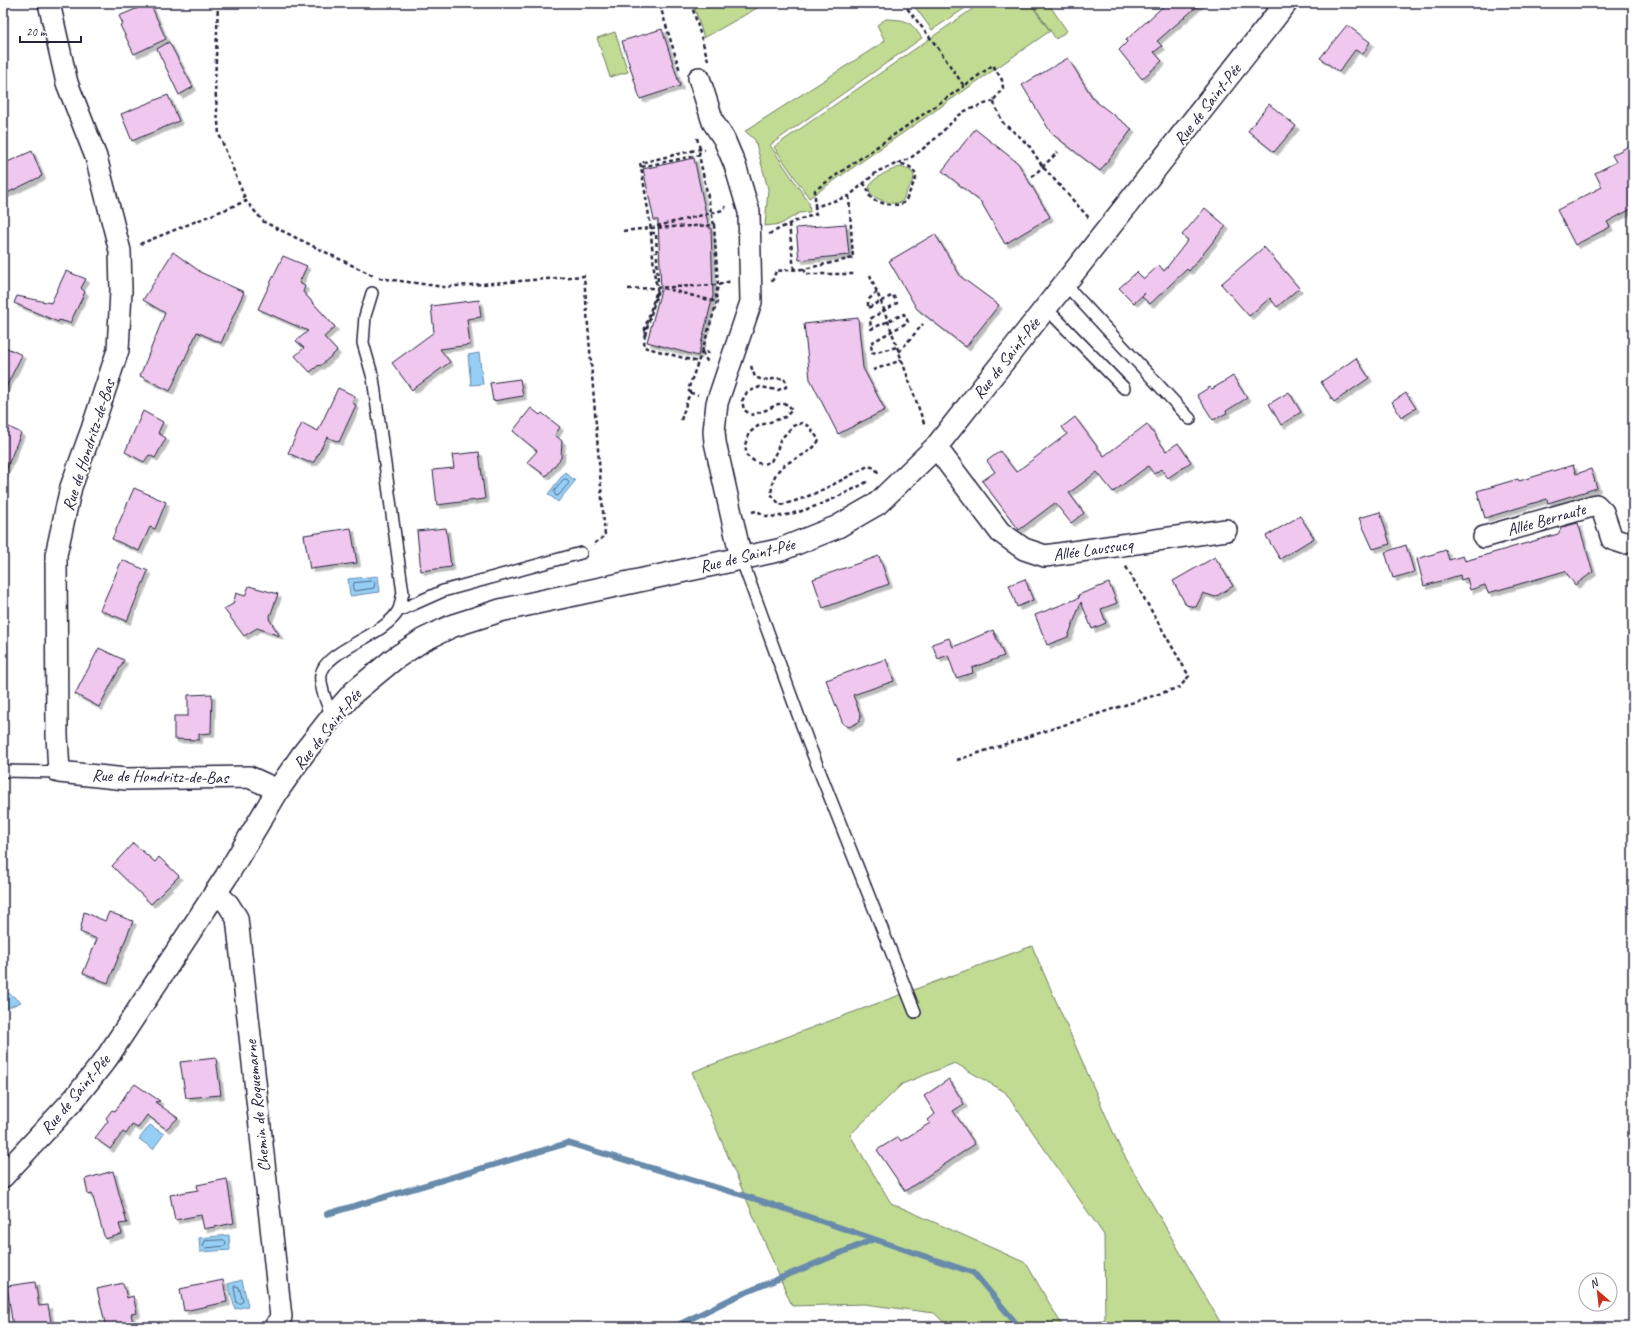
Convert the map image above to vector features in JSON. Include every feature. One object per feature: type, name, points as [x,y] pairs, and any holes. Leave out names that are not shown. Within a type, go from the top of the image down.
[{"type":"main road","name":"Rue de Saint-Pée","points":[[3,1176],[74,1098],[106,1059],[226,877],[278,790],[303,754],[354,692],[394,659],[423,640],[452,626],[502,610],[780,550],[837,527],[877,504],[936,447],[1286,3]]},
{"type":"street","name":"Rue de Hondritz-de-Bas","points":[[49,3],[68,83],[96,157],[120,252],[122,291],[118,350],[71,487],[56,555],[57,735],[59,772],[126,779],[250,777],[278,790]]},
{"type":"street","points":[[696,73],[714,122],[724,139],[735,165],[749,212],[751,302],[717,403],[714,430],[715,442],[741,558]]},
{"type":"street","name":"Allée Laussucq","points":[[936,447],[1000,532],[1024,549],[1045,556],[1226,530]]},
{"type":"street","name":"Allée Berraute","points":[[1484,537],[1596,505],[1603,512],[1612,539],[1624,543],[1633,541]]},
{"type":"street","name":"Chemin de Roquemarne","points":[[215,892],[228,904],[237,918],[281,1317],[275,1327]]},
{"type":"lane","points":[[1065,284],[1190,419]]},
{"type":"lane","points":[[372,293],[365,316],[363,343],[373,378],[403,593],[398,611]]},
{"type":"lane","points":[[1046,308],[1124,388]]},
{"type":"lane","points":[[332,717],[324,694],[321,674],[329,659],[384,626],[398,611],[443,592],[581,554]]},
{"type":"lane","points":[[741,558],[808,742],[915,1012]]},
{"type":"lane","points":[[3,771],[59,772]]},
{"type":"path","points":[[218,3],[216,86],[219,134],[246,201],[264,222],[376,277],[444,287],[584,276],[604,536],[581,554]]},
{"type":"path","points":[[691,3],[696,73]]},
{"type":"path","points":[[903,3],[935,44],[964,86]]},
{"type":"path","points":[[663,5],[661,9],[696,73]]},
{"type":"path","points":[[770,234],[789,224],[816,214],[815,207],[815,190],[993,65],[1002,80],[1003,88],[993,101],[956,117],[936,138],[920,151],[909,159],[878,171],[849,196],[815,207]]},
{"type":"path","points":[[993,101],[1003,123],[1030,146],[1043,167],[1095,225]]},
{"type":"path","points":[[691,393],[688,390],[717,302],[716,295],[718,285],[714,225],[699,155],[700,149],[696,133]]},
{"type":"path","points":[[658,287],[655,280],[651,228],[640,163],[700,149]]},
{"type":"path","points":[[1032,177],[1058,152]]},
{"type":"path","points":[[641,167],[699,155]]},
{"type":"path","points":[[863,183],[867,187],[868,196],[873,200],[890,205],[899,205],[905,202],[916,178],[913,169],[897,163]]},
{"type":"path","points":[[772,284],[776,272],[804,269],[853,258],[849,196]]},
{"type":"path","points":[[120,252],[246,201]]},
{"type":"path","points":[[651,228],[712,213]]},
{"type":"path","points":[[789,224],[794,270]]},
{"type":"path","points":[[623,231],[714,225]]},
{"type":"path","points":[[651,233],[656,233],[658,287],[645,328],[644,347],[698,362]]},
{"type":"path","points":[[804,269],[806,274],[854,274]]},
{"type":"path","points":[[870,275],[881,301],[926,427]]},
{"type":"path","points":[[628,289],[718,285],[737,280]]},
{"type":"path","points":[[658,287],[717,302]]},
{"type":"path","points":[[877,292],[868,300],[868,308],[893,295],[897,303],[870,319],[871,329],[904,314],[908,322],[871,343],[872,354],[897,347]]},
{"type":"path","points":[[899,352],[923,324]]},
{"type":"path","points":[[702,351],[715,356]]},
{"type":"path","points":[[873,370],[902,360]]},
{"type":"path","points":[[745,364],[751,366],[755,377],[764,380],[784,378],[786,387],[778,390],[760,387],[747,392],[742,401],[744,410],[752,415],[778,404],[788,404],[792,410],[785,417],[758,426],[749,433],[745,445],[747,456],[756,463],[764,464],[771,461],[777,451],[780,440],[793,426],[802,423],[809,426],[819,440],[815,448],[790,461],[782,467],[774,478],[771,494],[780,505],[797,501],[815,494],[868,466],[876,468],[882,477]]},
{"type":"path","points":[[681,420],[688,398]]},
{"type":"path","points":[[732,518],[756,510],[767,516],[786,516],[829,501],[859,487],[884,471]]},
{"type":"path","points":[[957,760],[1180,687],[1189,676],[1113,546]]},
{"type":"green space","points":[[693,3],[766,3],[704,38]]},
{"type":"green space","points":[[912,3],[973,3],[932,30]]},
{"type":"green space","points":[[981,3],[1030,3],[1050,31],[809,198],[774,147]]},
{"type":"green space","points":[[1031,3],[1048,3],[1067,31],[1056,39]]},
{"type":"green space","points":[[886,19],[904,21],[911,24],[922,38],[770,145],[809,203],[810,212],[799,213],[781,224],[765,226],[768,189],[755,140],[745,131],[885,41],[877,25]]},
{"type":"green space","points":[[615,32],[628,72],[610,77],[597,38]]},
{"type":"green space","points":[[900,167],[910,170],[914,175],[913,181],[903,200],[897,203],[892,203],[872,196],[869,191],[873,181],[878,177]]},
{"type":"green space","points":[[1032,946],[1120,1148],[1223,1327],[1085,1327],[1105,1319],[1104,1235],[1005,1092],[955,1063],[902,1084],[850,1135],[891,1203],[1026,1263],[1063,1327],[949,1327],[934,1313],[864,1304],[792,1306],[692,1072]]},
{"type":"water","points":[[479,353],[483,384],[471,385],[468,355]]},
{"type":"water","points":[[565,472],[575,481],[558,502],[548,494]]},
{"type":"water","points":[[378,576],[380,592],[350,596],[348,579]]},
{"type":"water","points":[[3,989],[21,1002],[5,1009],[3,1008]]},
{"type":"water","points":[[150,1125],[164,1134],[153,1149],[139,1139]]},
{"type":"water","points":[[229,1235],[230,1250],[200,1252],[199,1238]]},
{"type":"water","points":[[242,1280],[248,1306],[235,1309],[228,1284]]},
{"type":"building","points":[[150,3],[166,39],[134,54],[120,25],[123,24],[119,16]]},
{"type":"building","points":[[1167,3],[1201,3],[1157,41],[1162,46],[1154,52],[1162,61],[1142,79],[1119,50],[1127,42],[1126,40]]},
{"type":"building","points":[[1347,25],[1370,42],[1363,54],[1355,50],[1339,72],[1320,58]]},
{"type":"building","points":[[662,29],[680,86],[640,99],[622,41]]},
{"type":"building","points":[[169,42],[193,87],[179,95],[157,49]]},
{"type":"building","points":[[1068,58],[1094,100],[1132,129],[1100,171],[1051,133],[1022,85]]},
{"type":"building","points":[[168,95],[179,121],[132,141],[121,114]]},
{"type":"building","points":[[1269,104],[1296,126],[1274,152],[1248,131]]},
{"type":"building","points":[[975,129],[1018,163],[1050,217],[1005,244],[981,202],[942,171]]},
{"type":"building","points":[[1633,144],[1633,208],[1607,222],[1610,227],[1575,245],[1557,210],[1602,187],[1595,173],[1616,162],[1612,155]]},
{"type":"building","points":[[32,151],[42,176],[3,195],[3,164]]},
{"type":"building","points":[[694,158],[709,228],[711,228],[713,296],[698,356],[647,342],[661,290],[658,220],[654,220],[643,169]]},
{"type":"building","points":[[1205,208],[1226,226],[1189,271],[1187,269],[1150,304],[1142,297],[1145,293],[1134,303],[1119,288],[1137,272],[1144,279],[1159,265],[1164,271],[1188,240],[1182,235]]},
{"type":"building","points":[[846,224],[849,255],[799,260],[796,228]]},
{"type":"building","points":[[935,234],[961,277],[999,305],[966,347],[917,309],[889,261]]},
{"type":"building","points":[[1264,247],[1299,288],[1277,307],[1270,298],[1249,316],[1221,284]]},
{"type":"building","points":[[173,252],[202,273],[244,292],[221,343],[197,332],[170,391],[140,376],[165,313],[143,300]]},
{"type":"building","points":[[283,256],[307,266],[299,283],[305,286],[303,292],[335,327],[324,337],[337,351],[320,366],[319,365],[310,372],[295,356],[304,348],[296,341],[308,331],[258,309]]},
{"type":"building","points":[[66,271],[86,279],[81,288],[85,292],[70,323],[59,320],[58,322],[14,303],[17,296],[51,303]]},
{"type":"building","points":[[479,300],[481,317],[467,319],[470,345],[440,349],[450,362],[412,390],[392,363],[434,332],[431,306]]},
{"type":"building","points":[[858,318],[863,368],[885,410],[838,434],[810,379],[804,324]]},
{"type":"building","points":[[3,346],[22,355],[3,393]]},
{"type":"building","points":[[1356,358],[1369,378],[1334,402],[1321,382]]},
{"type":"building","points":[[1233,376],[1247,398],[1226,411],[1227,413],[1213,420],[1197,395],[1210,387],[1212,389]]},
{"type":"building","points":[[520,379],[523,396],[493,401],[490,383]]},
{"type":"building","points":[[338,388],[355,396],[352,403],[356,405],[339,442],[327,437],[314,462],[308,462],[288,453],[302,423],[318,431]]},
{"type":"building","points":[[1289,392],[1301,412],[1281,425],[1269,404]]},
{"type":"building","points":[[1406,393],[1416,408],[1401,417],[1392,402]]},
{"type":"building","points":[[531,408],[540,415],[542,413],[560,427],[555,435],[562,441],[561,458],[546,476],[527,462],[537,451],[513,431]]},
{"type":"building","points":[[143,411],[163,422],[158,433],[166,438],[155,458],[149,455],[144,462],[125,452]]},
{"type":"building","points":[[1075,417],[1104,456],[1147,424],[1166,451],[1178,443],[1191,462],[1168,478],[1161,469],[1154,474],[1148,466],[1113,492],[1097,472],[1069,493],[1084,513],[1071,523],[1055,503],[1019,530],[982,481],[995,472],[987,461],[1000,451],[1016,472],[1067,434],[1062,427]]},
{"type":"building","points":[[3,424],[21,433],[4,475],[3,474]]},
{"type":"building","points":[[479,452],[485,499],[437,505],[433,470],[454,468],[452,455]]},
{"type":"building","points":[[1573,465],[1576,474],[1591,469],[1597,488],[1548,503],[1547,499],[1485,518],[1477,491],[1518,479],[1519,481]]},
{"type":"building","points":[[134,488],[166,502],[155,529],[150,527],[139,551],[112,539]]},
{"type":"building","points":[[1380,512],[1390,544],[1373,549],[1359,518]]},
{"type":"building","points":[[1300,516],[1314,538],[1280,559],[1266,536]]},
{"type":"building","points":[[1578,523],[1593,572],[1575,585],[1565,571],[1488,593],[1485,585],[1470,590],[1467,578],[1461,580],[1460,575],[1424,586],[1417,559],[1446,550],[1449,560],[1463,556],[1465,561],[1558,534],[1562,527]]},
{"type":"building","points":[[351,528],[357,563],[310,569],[304,535]]},
{"type":"building","points":[[446,528],[451,567],[421,571],[417,531]]},
{"type":"building","points":[[1406,545],[1414,572],[1393,578],[1385,552]]},
{"type":"building","points":[[879,556],[889,584],[823,608],[813,579]]},
{"type":"building","points":[[1215,557],[1233,586],[1215,597],[1203,593],[1196,607],[1186,605],[1173,581]]},
{"type":"building","points":[[122,560],[148,571],[127,621],[100,610]]},
{"type":"building","points":[[1025,579],[1033,600],[1017,607],[1009,585]]},
{"type":"building","points":[[1109,583],[1117,603],[1101,609],[1106,623],[1092,629],[1081,602],[1068,637],[1047,645],[1035,615],[1079,598],[1078,595]]},
{"type":"building","points":[[249,586],[278,594],[269,619],[280,636],[257,628],[244,636],[224,609],[233,604],[236,593],[245,596]]},
{"type":"building","points":[[993,630],[1004,656],[972,668],[973,673],[956,678],[948,655],[938,659],[932,644],[949,638],[953,647]]},
{"type":"building","points":[[99,648],[124,660],[99,707],[75,694]]},
{"type":"building","points":[[886,659],[894,681],[853,695],[861,716],[859,722],[849,727],[843,724],[826,680]]},
{"type":"building","points":[[212,694],[211,733],[199,734],[199,740],[174,739],[174,716],[188,716],[188,695]]},
{"type":"building","points":[[133,843],[155,862],[159,857],[179,876],[151,904],[112,866]]},
{"type":"building","points":[[84,912],[105,921],[109,912],[133,921],[108,983],[83,973],[97,939],[80,932]]},
{"type":"building","points":[[216,1058],[221,1095],[186,1098],[180,1062]]},
{"type":"building","points":[[949,1079],[964,1104],[953,1111],[975,1144],[905,1191],[877,1150],[898,1137],[901,1141],[930,1123],[928,1120],[935,1114],[924,1096]]},
{"type":"building","points":[[135,1084],[160,1101],[155,1102],[178,1118],[166,1129],[147,1115],[138,1128],[132,1125],[126,1134],[123,1132],[110,1149],[95,1138],[108,1121],[106,1118],[112,1110],[115,1111],[128,1091]]},
{"type":"building","points":[[113,1171],[127,1223],[119,1224],[122,1234],[105,1239],[92,1194],[88,1195],[85,1179]]},
{"type":"building","points":[[227,1179],[234,1223],[204,1229],[201,1215],[175,1220],[170,1195],[198,1190],[197,1185]]},
{"type":"building","points":[[223,1280],[227,1302],[184,1311],[180,1289]]},
{"type":"building","points":[[35,1282],[39,1306],[48,1305],[52,1327],[13,1327],[7,1286]]},
{"type":"building","points":[[123,1283],[127,1298],[133,1296],[137,1313],[131,1314],[134,1327],[106,1327],[97,1289]]},
{"type":"waterway","points":[[327,1214],[568,1143],[762,1201],[974,1273],[1019,1327]]},
{"type":"waterway","points":[[674,1327],[735,1297],[874,1239]]}]
